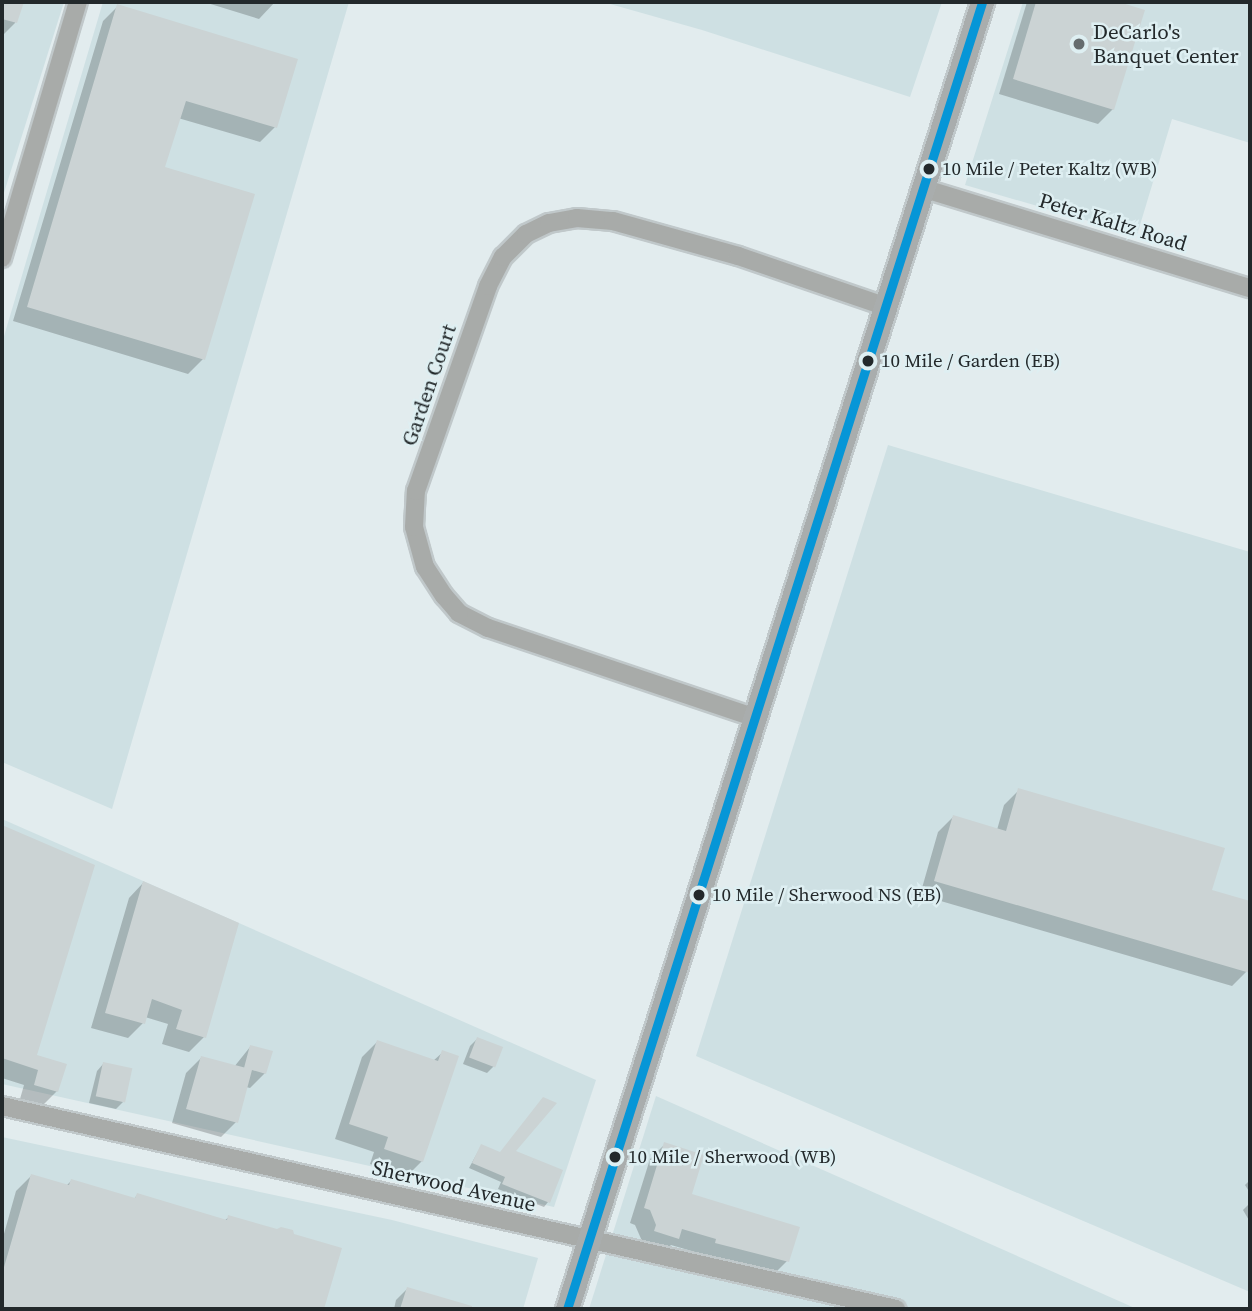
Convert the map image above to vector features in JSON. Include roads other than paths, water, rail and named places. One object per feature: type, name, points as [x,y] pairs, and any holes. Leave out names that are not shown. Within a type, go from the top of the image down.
[{"type":"main road","points":[[567,1309],[982,2]]},
{"type":"street","points":[[2,258],[78,2]]},
{"type":"street","name":"Peter Kaltz Road","points":[[922,188],[1250,288]]},
{"type":"street","name":"Garden Court","points":[[753,718],[488,628],[466,617],[444,596],[425,566],[414,527],[416,491],[488,286],[503,257],[526,234],[549,223],[577,218],[613,221],[738,256],[884,306]]},
{"type":"street","name":"Sherwood Avenue","points":[[2,1106],[896,1309]]},
{"type":"place","name":"DeCarlo's Banquet Center","points":[[1079,44]]},
{"type":"place","name":"10 Mile / Peter Kaltz (WB)","points":[[929,169]]},
{"type":"place","name":"10 Mile / Garden (EB)","points":[[868,361]]},
{"type":"place","name":"10 Mile / Sherwood NS (EB)","points":[[699,895]]},
{"type":"place","name":"10 Mile / Sherwood (WB)","points":[[615,1157]]}]
